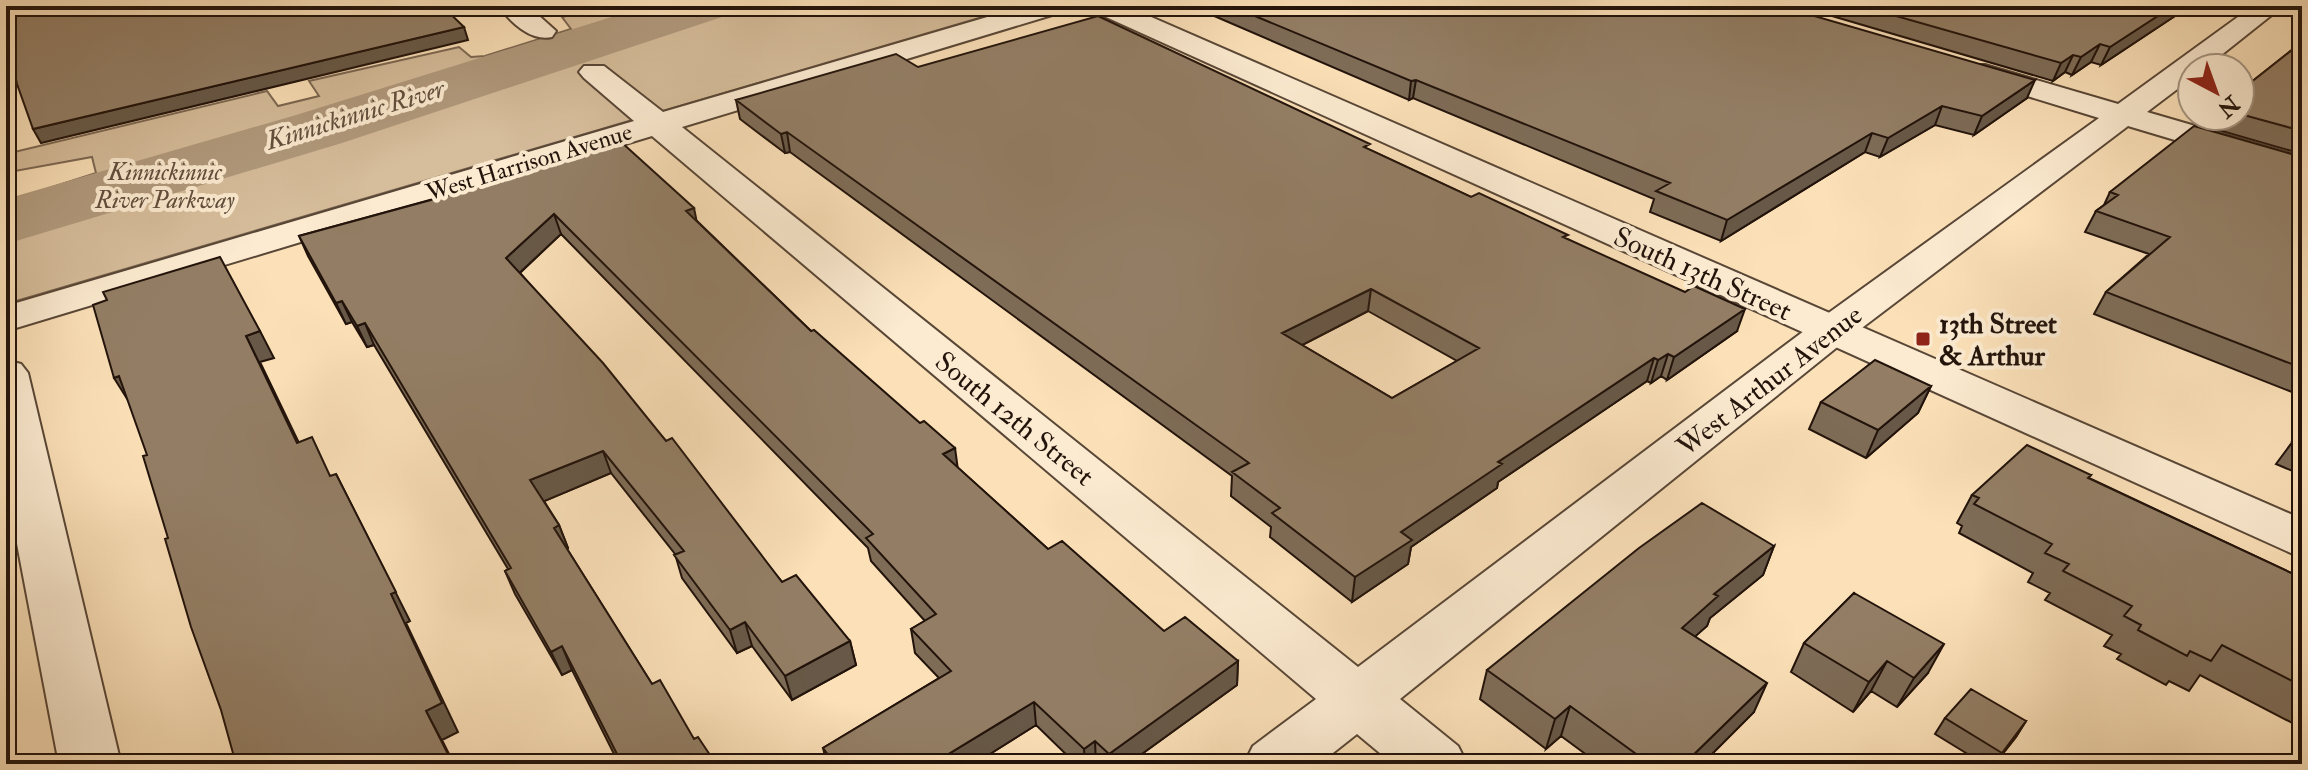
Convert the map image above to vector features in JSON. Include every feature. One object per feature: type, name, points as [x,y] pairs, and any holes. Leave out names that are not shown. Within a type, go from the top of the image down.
[{"type":"street","points":[[512,6],[542,31]]},
{"type":"street","name":"West Harrison Avenue","points":[[6,319],[1053,6]]},
{"type":"street","name":"South 13th Street","points":[[1104,6],[2302,540]]},
{"type":"street","name":"West Arthur Avenue","points":[[1275,764],[1831,331],[2270,6]]},
{"type":"street","points":[[1945,62],[2302,168]]},
{"type":"street","name":"South 12th Street","points":[[594,72],[1436,764]]},
{"type":"street","points":[[6,373],[90,764]]},
{"type":"green space","name":"Kinnickinnic River Parkway","points":[[607,6],[1020,6],[6,304],[6,202],[96,173],[92,157],[15,171],[8,169],[6,154],[267,91],[278,106],[319,96],[309,81],[459,47],[471,57],[485,56],[571,29],[562,17]]},
{"type":"building","points":[[6,6],[442,6],[464,27],[33,129],[17,84],[6,32]]},
{"type":"building","points":[[1231,6],[1780,6],[2035,80],[1982,116],[1942,106],[1888,138],[1872,133],[1727,220],[1656,191],[1670,183]]},
{"type":"building","points":[[1861,6],[2173,6],[2110,47],[2100,44],[2081,57],[2073,55],[2061,63]]},
{"type":"building","points":[[1098,16],[1370,144],[1364,147],[1471,197],[1479,193],[1568,235],[1563,237],[1685,292],[1694,286],[1745,309],[1674,357],[1668,354],[1658,360],[1654,358],[1498,462],[1502,464],[1401,532],[1412,540],[1355,577],[1272,513],[1280,508],[1232,472],[1249,463],[787,132],[781,134],[736,100],[896,54],[918,67]],"holes":[[[1371,289],[1479,348],[1392,398],[1282,333]]]},
{"type":"building","points":[[2302,42],[2302,131],[2256,118],[2256,78]]},
{"type":"building","points":[[2186,132],[2215,132],[2302,157],[2302,368],[2106,292],[2170,237],[2096,211],[2118,195],[2110,192]]},
{"type":"building","points":[[620,141],[694,208],[686,211],[811,331],[814,330],[920,423],[924,421],[955,448],[943,454],[1048,549],[1062,541],[1164,631],[1185,617],[1238,661],[1109,754],[1095,741],[1084,749],[1034,702],[932,764],[835,764],[823,748],[951,671],[911,629],[936,614],[866,538],[873,534],[554,214],[506,258],[603,363],[666,441],[672,438],[782,582],[796,575],[850,641],[785,676],[745,622],[730,630],[674,555],[684,551],[603,451],[530,480],[559,525],[554,528],[652,684],[660,680],[694,739],[698,737],[716,764],[623,764],[562,646],[551,652],[505,571],[511,568],[365,323],[357,326],[342,301],[336,303],[299,236],[512,178],[509,174]]},
{"type":"building","points":[[220,257],[260,331],[246,336],[297,443],[312,437],[330,476],[336,474],[396,592],[391,594],[442,703],[426,711],[453,764],[236,764],[165,539],[168,538],[143,456],[147,455],[119,376],[114,378],[93,305],[107,300],[103,292]]},
{"type":"building","points":[[1875,360],[1931,386],[1878,430],[1821,402]]},
{"type":"building","points":[[2302,429],[2302,445],[2292,441]]},
{"type":"building","points":[[2027,445],[2091,475],[2088,478],[2302,578],[2302,686],[2222,645],[2211,661],[2190,651],[2187,656],[2138,630],[2141,625],[2124,616],[2132,606],[2063,571],[2069,564],[2045,553],[2052,544],[1974,504],[1979,498],[1972,495]]},
{"type":"building","points":[[1702,503],[1774,546],[1714,594],[1718,596],[1682,628],[1767,683],[1684,764],[1650,764],[1570,706],[1555,719],[1487,670],[1639,548]]},
{"type":"building","points":[[1854,593],[1944,644],[1914,678],[1887,661],[1869,682],[1804,643]]},
{"type":"building","points":[[1971,689],[2026,721],[2002,753],[1945,718]]},
{"type":"building","points":[[2296,757],[2302,760],[2302,764],[2292,764]]},
{"type":"building","points":[[1877,758],[1887,764],[1872,764]]},
{"type":"waterway","name":"Kinnickinnic River","points":[[6,222],[319,129],[703,6]]},
{"type":"place","name":"13th Street & Arthur","points":[[1923,339]]}]
